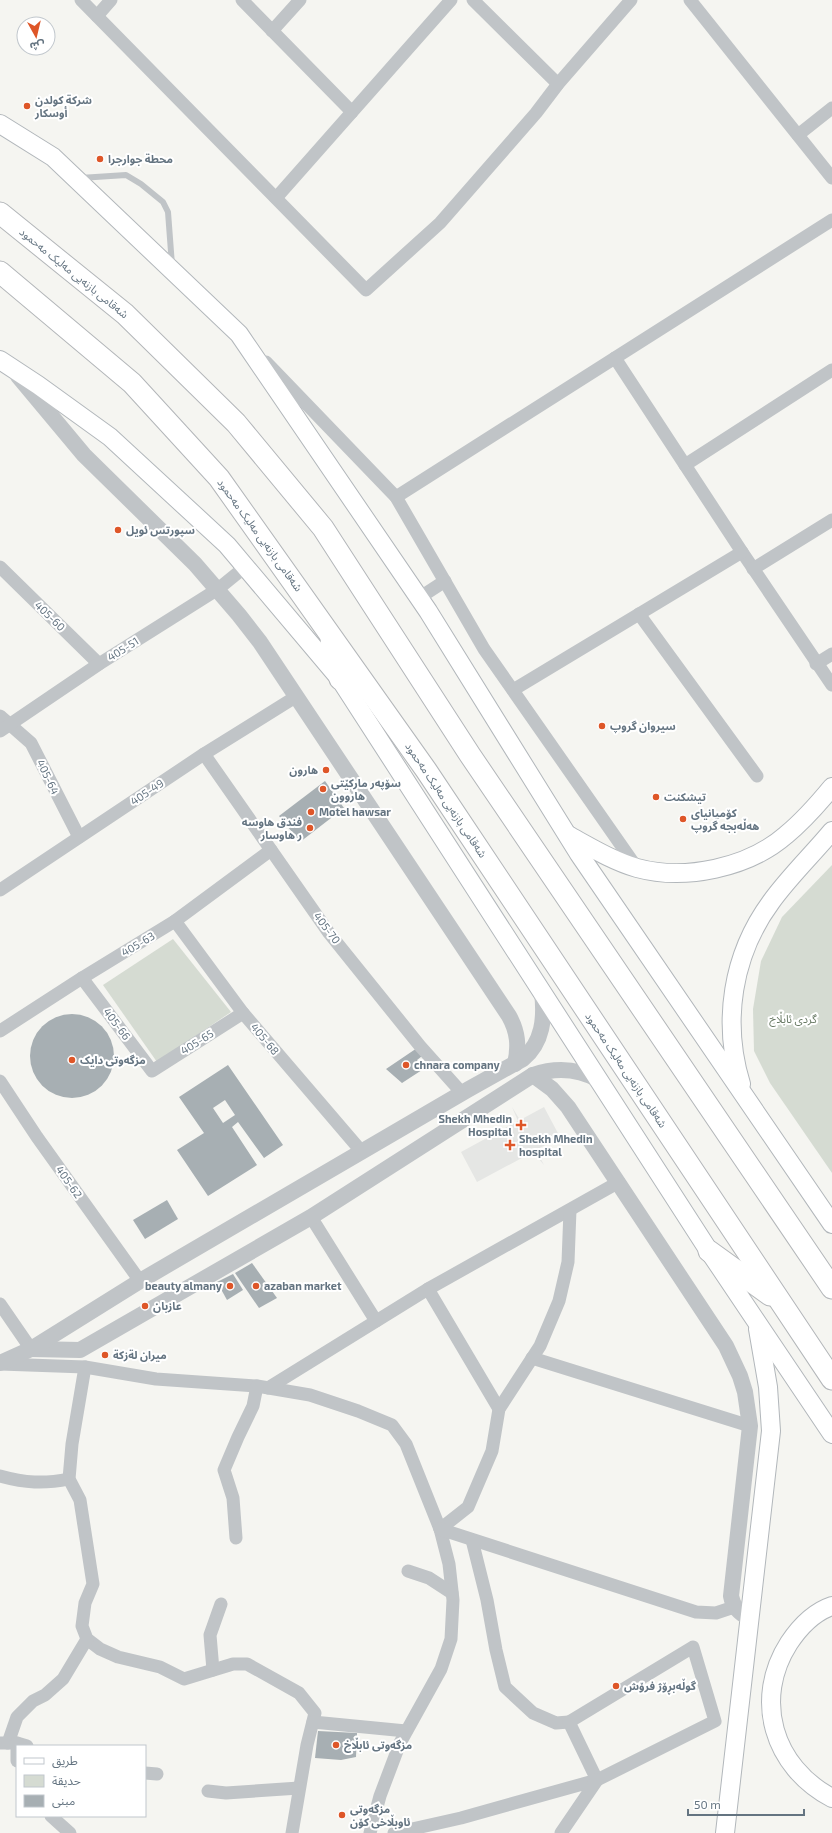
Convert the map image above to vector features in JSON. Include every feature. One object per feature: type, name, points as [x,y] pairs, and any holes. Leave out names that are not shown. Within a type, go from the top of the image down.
[{"type":"highway","name":"شەقامی بازنەیی مەلیک مەحمود","points":[[0,213],[131,319],[236,423],[323,528],[470,755],[832,1288]]},
{"type":"highway","name":"شەقامی بازنەیی مەلیک مەحمود","points":[[0,272],[132,383],[214,472],[426,770],[832,1379]]},
{"type":"highway","points":[[329,632],[340,679]]},
{"type":"highway","points":[[709,1251],[780,1302]]},
{"type":"main road","points":[[0,124],[53,157],[239,334],[419,598],[568,835],[745,1098],[832,1224]]},
{"type":"main road","points":[[4,363],[38,385],[110,437],[227,545],[340,679],[709,1251],[832,1434]]},
{"type":"main road","points":[[568,835],[621,862],[637,868],[658,872],[686,872],[712,869],[744,860],[761,852],[785,836],[812,810],[832,787]]},
{"type":"main road","points":[[745,1098],[735,1065],[731,1031],[732,997],[740,964],[752,932],[770,902],[832,831]]},
{"type":"main road","points":[[725,1833],[770,1431],[768,1387],[757,1323]]},
{"type":"main road","points":[[832,1606],[809,1619],[794,1636],[780,1657],[772,1681],[770,1705],[774,1729],[784,1752],[798,1772],[810,1783],[832,1798]]},
{"type":"street","points":[[81,0],[366,290],[440,223],[536,113],[558,84],[631,0]]},
{"type":"street","points":[[97,16],[111,0]]},
{"type":"street","points":[[242,0],[352,112]]},
{"type":"street","points":[[272,31],[300,0]]},
{"type":"street","points":[[276,198],[451,0]]},
{"type":"street","points":[[473,0],[558,84]]},
{"type":"street","points":[[690,0],[832,178]]},
{"type":"street","points":[[798,135],[832,108]]},
{"type":"street","points":[[396,497],[832,220]]},
{"type":"street","points":[[239,334],[396,497],[484,649],[637,868]]},
{"type":"street","points":[[615,358],[816,664],[832,685]]},
{"type":"street","points":[[4,363],[41,402],[84,455],[172,540],[218,589],[260,642],[509,1016],[518,1039],[515,1064]]},
{"type":"street","points":[[685,465],[832,370]]},
{"type":"street","points":[[753,569],[832,520]]},
{"type":"street","points":[[513,690],[742,552]]},
{"type":"street","name":"405-51","points":[[3,724],[218,589],[245,567]]},
{"type":"street","name":"405-60","points":[[0,568],[99,664]]},
{"type":"street","points":[[419,598],[445,581]]},
{"type":"street","points":[[639,614],[758,776]]},
{"type":"street","points":[[816,664],[832,654]]},
{"type":"street","name":"405-49","points":[[0,890],[204,754],[297,696]]},
{"type":"street","name":"405-64","points":[[3,724],[32,743],[79,837]]},
{"type":"street","name":"405-70","points":[[204,754],[329,932],[420,1046],[462,1093]]},
{"type":"street","name":"405-63","points":[[0,1031],[82,978],[175,921],[271,850]]},
{"type":"street","name":"405-68","points":[[175,921],[244,1013],[362,1152]]},
{"type":"street","name":"405-66","points":[[82,978],[152,1071]]},
{"type":"street","points":[[0,1364],[31,1349],[140,1281],[462,1093],[515,1064],[530,1053],[540,1037],[544,1015],[542,992]]},
{"type":"street","name":"405-65","points":[[152,1071],[244,1013]]},
{"type":"street","points":[[31,1349],[80,1350],[311,1217],[533,1075],[549,1070],[567,1069],[589,1075],[599,1080]]},
{"type":"street","points":[[533,1075],[561,1097],[731,1356],[745,1392],[750,1426],[731,1590],[734,1607],[749,1618]]},
{"type":"street","name":"405-62","points":[[0,1081],[37,1137],[140,1281]]},
{"type":"street","points":[[236,1538],[233,1498],[224,1470],[262,1387],[428,1289],[618,1182]]},
{"type":"street","points":[[440,1529],[468,1507],[492,1451],[499,1409],[540,1346],[559,1301],[568,1262],[570,1210]]},
{"type":"street","points":[[311,1217],[376,1321]]},
{"type":"street","points":[[428,1289],[499,1409]]},
{"type":"street","points":[[0,1304],[31,1349]]},
{"type":"street","points":[[532,1358],[750,1426]]},
{"type":"street","points":[[0,1364],[85,1368],[156,1379],[203,1384],[262,1387],[310,1395],[358,1411],[392,1425],[406,1444],[440,1529],[449,1564],[452,1593],[451,1639],[441,1669],[400,1743],[380,1796],[370,1833]]},
{"type":"street","points":[[85,1368],[72,1444],[69,1479],[80,1500],[93,1584],[85,1603],[82,1626],[86,1639],[100,1649],[118,1657],[160,1667],[184,1679],[233,1664],[247,1664],[299,1693],[315,1713],[299,1788],[292,1833]]},
{"type":"street","points":[[0,1476],[21,1482],[51,1483],[69,1479]]},
{"type":"street","points":[[440,1529],[696,1612],[716,1613],[734,1607]]},
{"type":"street","points":[[394,1833],[414,1832],[598,1780],[715,1721],[693,1647],[569,1722],[556,1723],[533,1713],[506,1687],[496,1650],[487,1600],[472,1540]]},
{"type":"street","points":[[408,1571],[429,1578],[452,1593]]},
{"type":"street","points":[[213,1670],[210,1635],[221,1604]]},
{"type":"street","points":[[16,1757],[13,1744],[17,1717],[33,1701],[45,1695],[63,1679],[86,1639]]},
{"type":"street","points":[[313,1722],[406,1731]]},
{"type":"street","points":[[569,1722],[598,1780]]},
{"type":"street","points":[[561,1833],[598,1780]]},
{"type":"street","points":[[208,1791],[226,1793],[299,1788]]},
{"type":"street","points":[[52,1817],[70,1833]]},
{"type":"lane","points":[[76,179],[126,175],[141,184],[163,202],[168,212],[173,271]]},
{"type":"shaded area","name":"Shekh Mhedin hospital","points":[[512,1107],[520,1120],[544,1107],[560,1137],[536,1150],[544,1165],[533,1152],[477,1182],[461,1152],[518,1121]]},
{"type":"green space","name":"گردی ئابڵاخ","points":[[832,865],[832,1173],[770,1083],[754,1051],[753,1009],[761,961],[782,917]]},
{"type":"green space","points":[[173,939],[231,1012],[157,1062],[103,985]]},
{"type":"building","name":"Motel hawsar","points":[[325,781],[344,808],[300,842],[279,816]]},
{"type":"building","name":"مزگەوتی دایک","points":[[72,1014],[88,1017],[102,1026],[111,1040],[114,1056],[111,1072],[102,1086],[88,1095],[72,1098],[56,1095],[42,1086],[33,1072],[30,1056],[33,1040],[42,1026],[56,1017]]},
{"type":"building","name":"chnara company","points":[[420,1046],[426,1053],[417,1060],[422,1070],[402,1083],[386,1069]]},
{"type":"building","points":[[228,1065],[283,1145],[264,1158],[238,1122],[232,1127],[257,1165],[208,1196],[177,1150],[204,1133],[179,1097]],"holes":[[[225,1100],[235,1115],[223,1123],[213,1108]]]},
{"type":"building","points":[[167,1200],[178,1219],[145,1239],[133,1220]]},
{"type":"building","name":"azaban market","points":[[252,1263],[277,1298],[259,1308],[235,1273]]},
{"type":"building","name":"beauty almany","points":[[233,1274],[243,1290],[227,1300],[217,1282]]},
{"type":"building","name":"مزگەوتی ئابڵاخ","points":[[318,1731],[357,1733],[356,1757],[341,1760],[315,1758]]},
{"type":"place","name":"شرکة کولدن أوسکار","points":[[27,106]]},
{"type":"place","name":"محطة جوارجرا","points":[[100,159]]},
{"type":"place","name":"سپورتس ئويل","points":[[118,530]]},
{"type":"place","name":"سیروان گروپ","points":[[602,726]]},
{"type":"place","name":"هارون","points":[[326,770]]},
{"type":"place","name":"سۆپەر ماركێتی هاروون","points":[[323,789]]},
{"type":"place","name":"تيشكنت","points":[[656,797]]},
{"type":"place","name":"Motel hawsar","points":[[311,812]]},
{"type":"place","name":"کۆمپانیای ھەڵەبجە گروپ","points":[[683,819]]},
{"type":"place","name":"فندق هاوسه ر هاوسار","points":[[310,828]]},
{"type":"place","name":"مزگەوتی دایک","points":[[72,1060]]},
{"type":"place","name":"chnara company","points":[[406,1065]]},
{"type":"place","name":"Shekh Mhedin Hospital","points":[[521,1125]]},
{"type":"place","name":"Shekh Mhedin hospital","points":[[510,1145]]},
{"type":"place","name":"beauty almany","points":[[230,1286]]},
{"type":"place","name":"azaban market","points":[[256,1286]]},
{"type":"place","name":"عازبان","points":[[145,1306]]},
{"type":"place","name":"ميران لةزكة","points":[[105,1355]]},
{"type":"place","name":"گوڵەبڕۆژ فرۆش","points":[[616,1686]]},
{"type":"place","name":"مزگەوتی ئابڵاخ","points":[[336,1745]]},
{"type":"place","name":"مزگەوتی ئاوبڵاخی کۆن","points":[[342,1815]]}]
